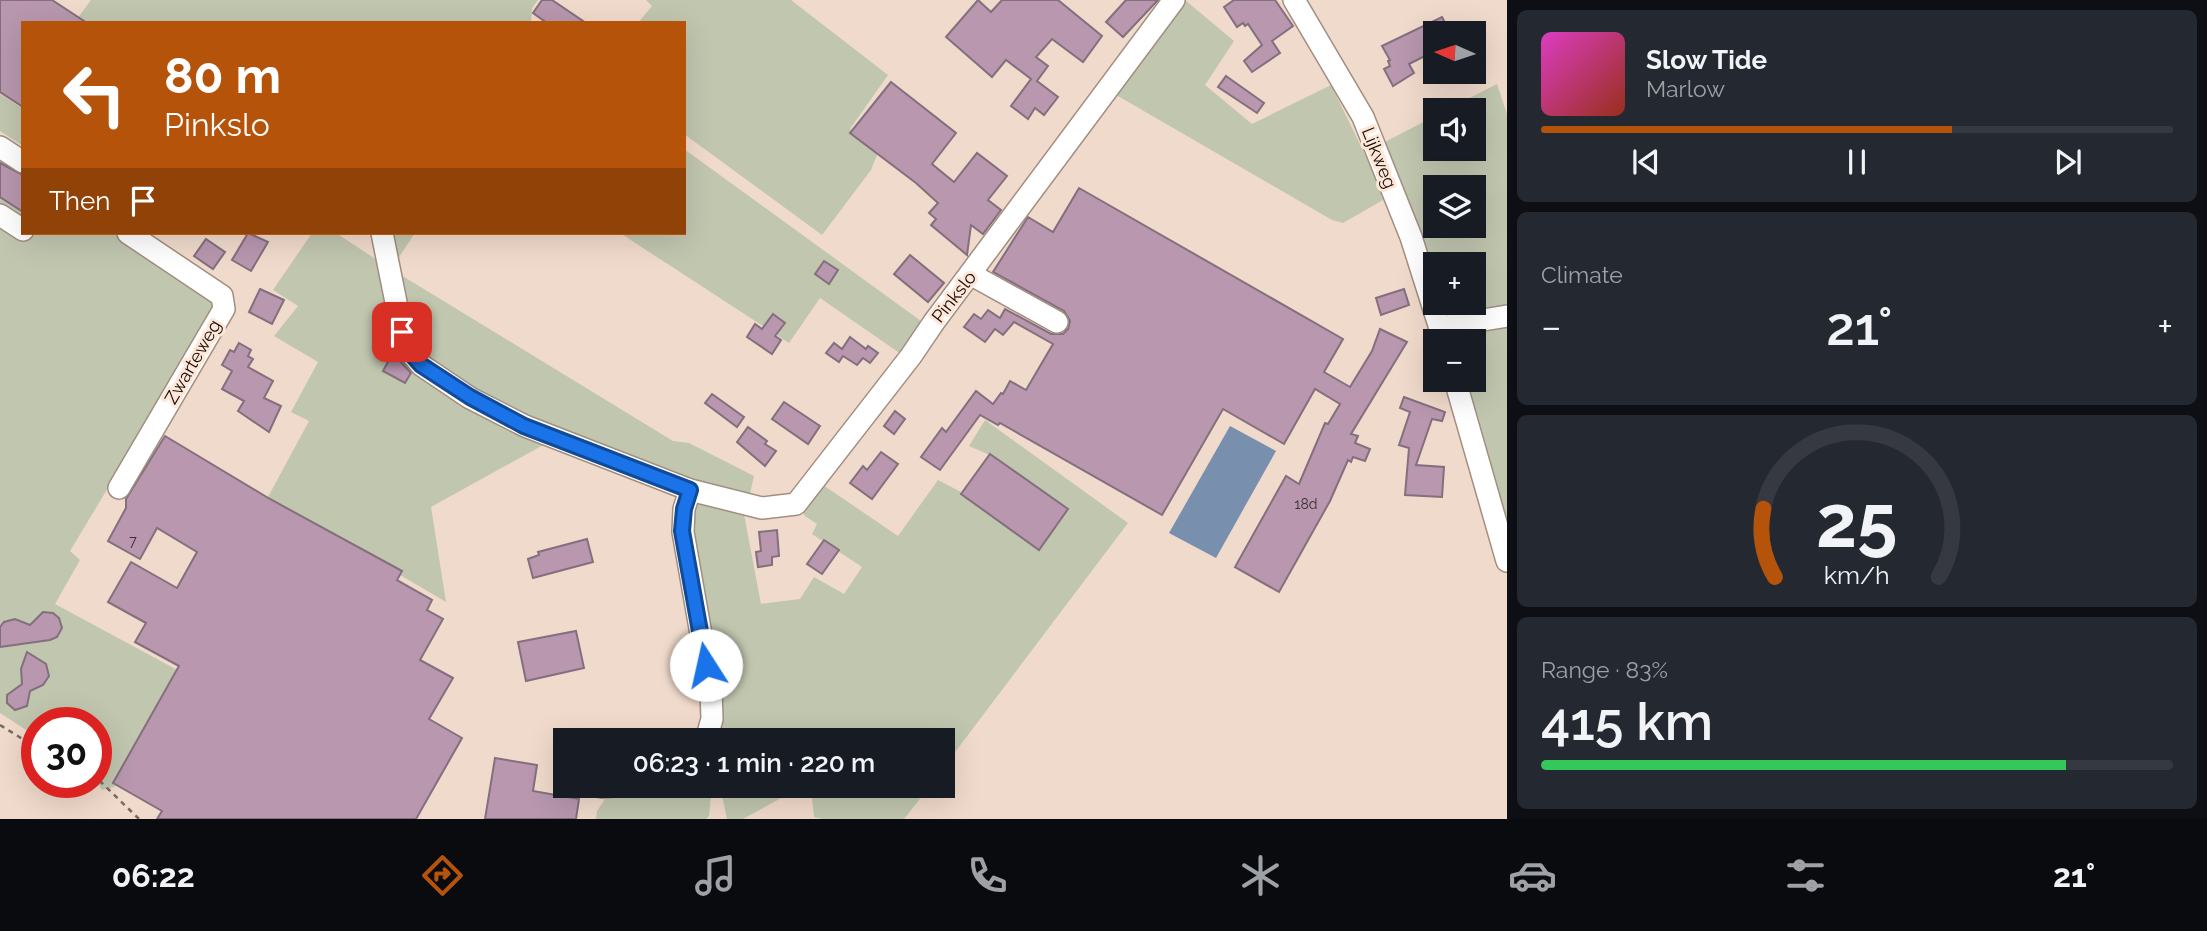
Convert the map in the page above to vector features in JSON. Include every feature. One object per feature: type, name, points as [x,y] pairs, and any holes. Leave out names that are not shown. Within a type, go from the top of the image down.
[{"type":"street","name":"Pinkslo","points":[[382,235],[402,332],[409,351],[421,365],[470,397],[524,426],[690,490],[762,508],[796,504],[972,275],[1174,0]]},
{"type":"street","name":"Lijkweg","points":[[1294,0],[1363,117],[1411,237],[1440,329]]},
{"type":"street","points":[[0,147],[21,161]]},
{"type":"street","points":[[0,215],[21,228]]},
{"type":"street","name":"Zwarteweg","points":[[119,488],[224,309],[222,296],[131,235]]},
{"type":"street","points":[[972,275],[1057,323]]},
{"type":"street","name":"Lijkweg","points":[[1460,329],[1507,316]]},
{"type":"street","points":[[1458,392],[1507,561]]},
{"type":"street","points":[[690,490],[684,509],[682,531],[711,691],[712,719],[709,728]]},
{"type":"path","points":[[0,725],[21,738]]},
{"type":"path","points":[[112,793],[139,819]]},
{"type":"green space","points":[[91,0],[538,0],[532,8],[531,21],[75,21]]},
{"type":"green space","points":[[646,0],[791,0],[888,75],[850,129],[879,150],[871,170],[822,235],[686,135],[686,21],[640,21],[652,6]]},
{"type":"green space","points":[[1181,0],[1185,0],[1234,41],[1205,85],[1252,124],[1331,85],[1374,173],[1383,200],[1343,223],[1332,220],[1111,92]]},
{"type":"green space","points":[[1497,84],[1507,114],[1507,309],[1486,313],[1486,252],[1423,252],[1423,260],[1381,144],[1423,122],[1423,161],[1486,161],[1486,98],[1470,98]]},
{"type":"green space","points":[[0,94],[19,106],[21,103],[21,145],[0,131]]},
{"type":"green space","points":[[686,150],[921,321],[901,354],[820,298],[789,343],[623,235],[686,235]]},
{"type":"green space","points":[[0,154],[21,169],[21,235],[119,235],[215,300],[214,312],[70,551],[80,560],[55,604],[181,672],[114,787],[112,707],[21,707],[21,727],[0,713]]},
{"type":"green space","points":[[311,235],[339,235],[377,260],[395,342],[410,369],[545,444],[431,507],[446,602],[268,497],[309,421],[291,412],[318,362],[274,336],[298,306],[273,290]]},
{"type":"green space","points":[[384,235],[414,235],[391,269],[673,441],[689,443],[754,476],[749,498],[729,495],[607,456],[512,417],[432,368],[411,348],[398,308]]},
{"type":"green space","points":[[1446,315],[1475,315],[1453,319]]},
{"type":"green space","points":[[1507,324],[1507,522],[1467,392],[1486,392],[1486,329],[1482,329]]},
{"type":"green space","points":[[985,420],[1128,523],[955,752],[955,728],[714,728],[686,515],[696,504],[709,503],[743,509],[761,604],[800,599],[814,577],[844,594],[862,567],[812,534],[817,524],[805,516],[799,506],[820,483],[898,536],[938,480],[965,494],[994,457],[969,446]]},
{"type":"green space","points":[[711,798],[709,816],[706,819],[596,819],[597,811],[605,799]]},
{"type":"green space","points":[[723,798],[781,798],[743,819],[727,819]]},
{"type":"green space","points":[[812,798],[921,798],[904,819],[814,817]]},
{"type":"water","points":[[1230,426],[1276,451],[1216,558],[1169,533]]},
{"type":"building","points":[[0,0],[52,0],[84,21],[21,21],[21,106],[0,92]]},
{"type":"building","points":[[542,0],[552,0],[583,21],[544,21],[533,13]]},
{"type":"building","points":[[978,0],[991,12],[1002,0],[1058,0],[1102,36],[1083,62],[1052,39],[1036,57],[1048,66],[1037,81],[1058,97],[1044,115],[1035,108],[1028,119],[1011,106],[1031,79],[1006,60],[992,77],[946,37]]},
{"type":"building","points":[[1126,0],[1158,0],[1123,37],[1106,22]]},
{"type":"building","points":[[1234,0],[1275,0],[1293,26],[1272,41],[1280,53],[1252,72],[1244,61],[1262,45],[1248,24],[1245,26],[1243,23],[1237,27],[1224,7]]},
{"type":"building","points":[[1423,26],[1423,57],[1409,64],[1414,73],[1393,86],[1384,69],[1390,66],[1390,60],[1382,46]]},
{"type":"building","points":[[1226,76],[1264,103],[1257,113],[1218,87]]},
{"type":"building","points":[[891,82],[956,133],[932,164],[954,182],[977,153],[1007,176],[988,200],[1001,210],[983,234],[971,225],[967,255],[931,225],[936,219],[929,213],[938,203],[850,133]]},
{"type":"building","points":[[0,163],[21,174],[21,211],[0,197]]},
{"type":"building","points":[[1079,188],[1343,339],[1324,372],[1350,387],[1372,351],[1380,329],[1407,342],[1351,434],[1358,436],[1355,443],[1370,449],[1365,461],[1353,457],[1351,462],[1348,460],[1330,501],[1279,592],[1235,567],[1286,476],[1299,484],[1325,423],[1328,424],[1340,404],[1315,389],[1284,444],[1223,409],[1162,515],[1000,423],[998,425],[980,415],[940,470],[921,457],[942,428],[946,432],[976,391],[993,404],[1010,381],[1026,390],[1053,344],[1014,322],[1003,335],[995,329],[985,342],[964,327],[974,314],[981,319],[988,310],[1000,318],[1005,309],[1051,334],[1063,334],[1068,329],[1070,321],[1064,311],[993,272],[1028,217],[1053,232]]},
{"type":"building","points":[[247,235],[268,242],[251,271],[232,260]]},
{"type":"building","points":[[206,239],[225,252],[213,269],[194,256]]},
{"type":"building","points":[[910,255],[944,283],[928,302],[894,274]]},
{"type":"building","points":[[824,261],[838,270],[829,284],[815,274]]},
{"type":"building","points":[[260,289],[284,300],[272,324],[249,312]]},
{"type":"building","points":[[1404,289],[1409,305],[1381,315],[1376,298]]},
{"type":"building","points":[[773,314],[785,323],[775,336],[781,340],[772,354],[747,337],[755,324],[762,329]]},
{"type":"building","points":[[850,337],[866,349],[868,346],[878,353],[870,363],[863,358],[857,365],[843,356],[839,362],[826,353],[834,343],[842,349]]},
{"type":"building","points":[[239,343],[251,350],[248,356],[253,359],[248,367],[273,381],[264,398],[281,406],[269,432],[238,411],[244,401],[222,389],[232,371],[222,365],[230,350],[234,352]]},
{"type":"building","points":[[391,356],[399,360],[411,373],[405,383],[383,371]]},
{"type":"building","points":[[712,394],[744,417],[737,427],[705,403]]},
{"type":"building","points":[[1404,397],[1445,412],[1442,421],[1432,419],[1416,465],[1444,467],[1442,497],[1405,495],[1409,448],[1399,445],[1410,412],[1400,408]]},
{"type":"building","points":[[784,402],[820,426],[808,444],[772,419]]},
{"type":"building","points":[[895,411],[905,419],[894,434],[884,426]]},
{"type":"building","points":[[748,427],[776,451],[765,466],[737,442]]},
{"type":"building","points":[[165,436],[270,499],[402,571],[397,580],[432,600],[427,610],[443,619],[420,660],[453,678],[429,719],[462,738],[416,819],[157,819],[162,811],[113,783],[179,666],[135,642],[146,623],[108,602],[131,562],[177,588],[197,552],[157,528],[140,559],[108,541],[126,508],[126,499]]},
{"type":"building","points":[[881,452],[898,464],[872,499],[850,483],[863,466],[867,470]]},
{"type":"building","points":[[990,454],[1068,509],[1039,550],[961,494]]},
{"type":"building","points":[[777,530],[779,556],[772,557],[772,565],[758,567],[756,552],[761,551],[759,532]]},
{"type":"building","points":[[587,539],[593,562],[533,578],[528,559],[539,555],[538,552]]},
{"type":"building","points":[[824,540],[839,550],[822,574],[807,564]]},
{"type":"building","points":[[43,612],[53,613],[59,618],[62,628],[57,637],[0,647],[0,627],[4,622],[15,619],[30,625]]},
{"type":"building","points":[[576,631],[584,668],[526,681],[518,642]]},
{"type":"building","points":[[27,652],[46,664],[49,676],[43,685],[30,691],[27,706],[15,710],[7,703],[7,695],[22,684],[21,669]]},
{"type":"building","points":[[495,758],[537,765],[533,791],[553,794],[553,798],[579,799],[576,819],[485,819]]},
{"type":"route","points":[[402,332],[409,351],[421,365],[470,397],[524,426],[690,490],[684,509],[682,531],[706,665]]}]
